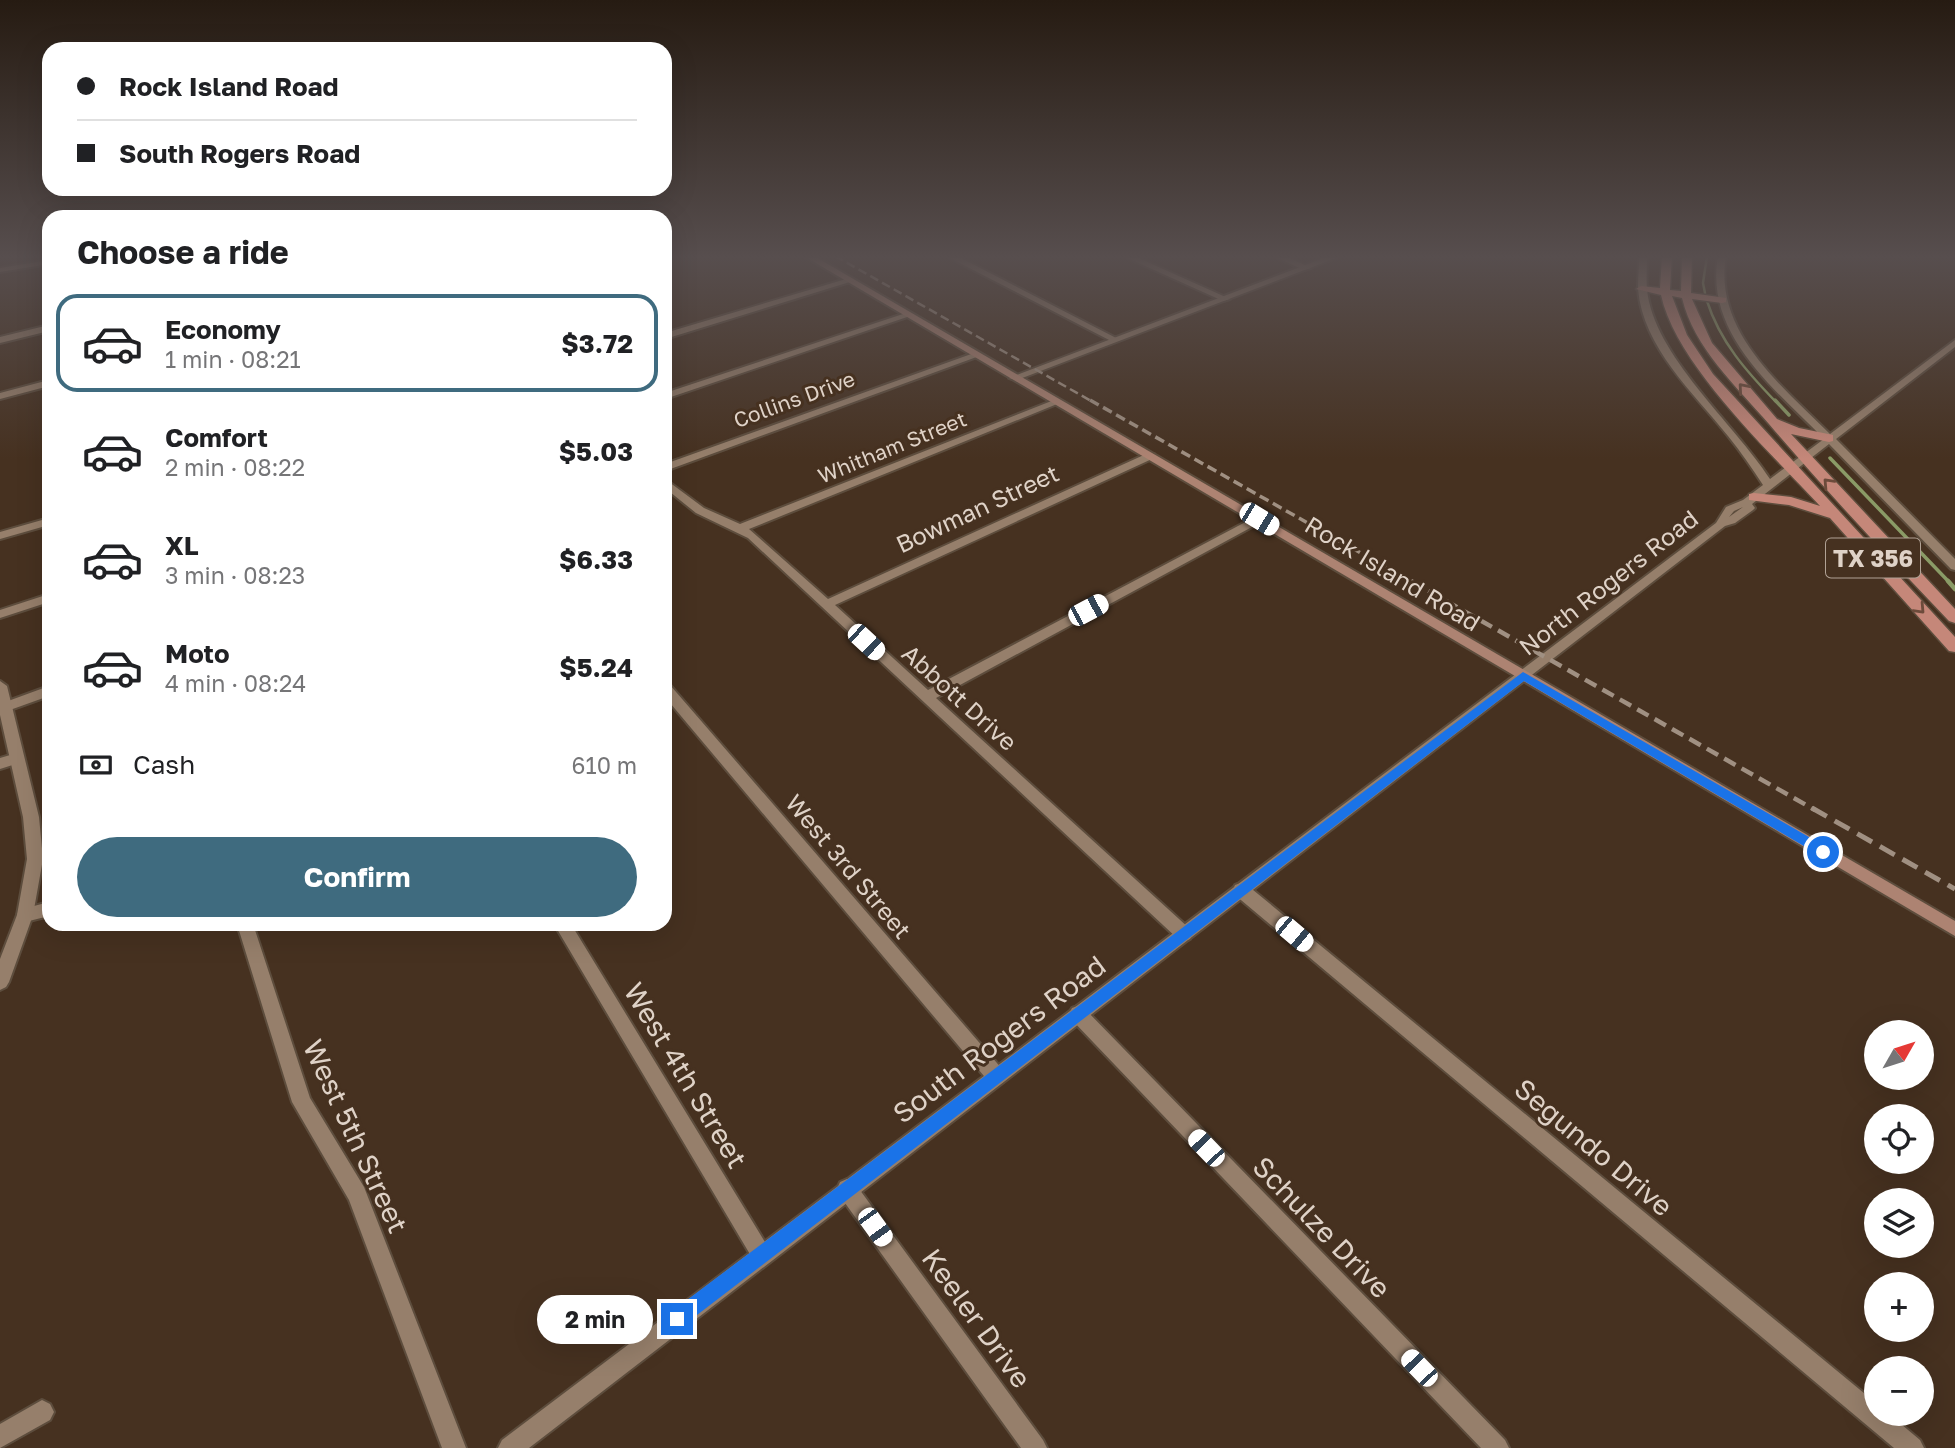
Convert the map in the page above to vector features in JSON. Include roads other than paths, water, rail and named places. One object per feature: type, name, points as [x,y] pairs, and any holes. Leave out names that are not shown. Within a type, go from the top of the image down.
[{"type":"main road","name":"Rock Island Road","points":[[923,324],[1955,929]]},
{"type":"main road","name":"TX 356","points":[[1677,324],[1691,351],[1709,376],[1955,647]]},
{"type":"main road","name":"TX 356","points":[[1697,324],[1719,360],[1804,458],[1955,618]]},
{"type":"main road","points":[[1771,420],[1795,431],[1829,438]]},
{"type":"main road","points":[[1750,500],[1791,501],[1836,518]]},
{"type":"street","points":[[672,334],[707,324]]},
{"type":"street","points":[[672,394],[883,324]]},
{"type":"street","points":[[1084,324],[1116,340]]},
{"type":"street","points":[[1014,378],[1160,324]]},
{"type":"street","points":[[1652,324],[1670,358],[1734,436],[1769,486]]},
{"type":"street","points":[[1732,324],[1748,351],[1809,418],[1955,566]]},
{"type":"street","points":[[0,340],[42,330]]},
{"type":"street","name":"North Rogers Road","points":[[1523,676],[1721,524],[1731,521],[1749,508],[1750,500],[1829,438],[1950,352],[1955,343]]},
{"type":"street","name":"Collins Drive","points":[[672,465],[976,355]]},
{"type":"street","points":[[0,396],[42,385]]},
{"type":"street","name":"Whitham Street","points":[[741,528],[1057,402]]},
{"type":"street","points":[[1809,418],[1849,424]]},
{"type":"street","name":"Bowman Street","points":[[825,605],[1150,456]]},
{"type":"street","name":"Abbott Drive","points":[[672,488],[700,510],[741,528],[1184,934]]},
{"type":"street","points":[[926,697],[1259,519]]},
{"type":"street","points":[[0,536],[42,523]]},
{"type":"street","points":[[0,614],[42,600]]},
{"type":"street","name":"South Rogers Road","points":[[510,1448],[761,1254],[1523,676]]},
{"type":"street","points":[[0,687],[35,839],[33,883],[25,915],[0,982]]},
{"type":"street","points":[[5,706],[42,693]]},
{"type":"street","name":"West 3rd Street","points":[[672,696],[996,1076]]},
{"type":"street","points":[[0,764],[17,758]]},
{"type":"street","name":"Segundo Drive","points":[[1241,890],[1912,1448]]},
{"type":"street","points":[[25,915],[42,911]]},
{"type":"street","name":"West 5th Street","points":[[247,931],[302,1102],[357,1194],[454,1448]]},
{"type":"street","name":"West 4th Street","points":[[566,931],[761,1254]]},
{"type":"street","name":"Schulze Drive","points":[[1078,1014],[1497,1448]]},
{"type":"street","name":"Keeler Drive","points":[[847,1189],[1035,1448]]},
{"type":"street","points":[[0,1437],[42,1412]]},
{"type":"waterway","points":[[1716,324],[1745,368],[1776,402]]},
{"type":"waterway","points":[[1775,400],[1789,415]]},
{"type":"waterway","points":[[1830,458],[1950,583]]},
{"type":"waterway","points":[[1948,581],[1955,589]]},
{"type":"railway","points":[[954,324],[1093,402]]},
{"type":"railway","points":[[1090,400],[1414,583]]},
{"type":"railway","points":[[1411,581],[1815,810]]},
{"type":"railway","points":[[1812,808],[1955,889]]}]
